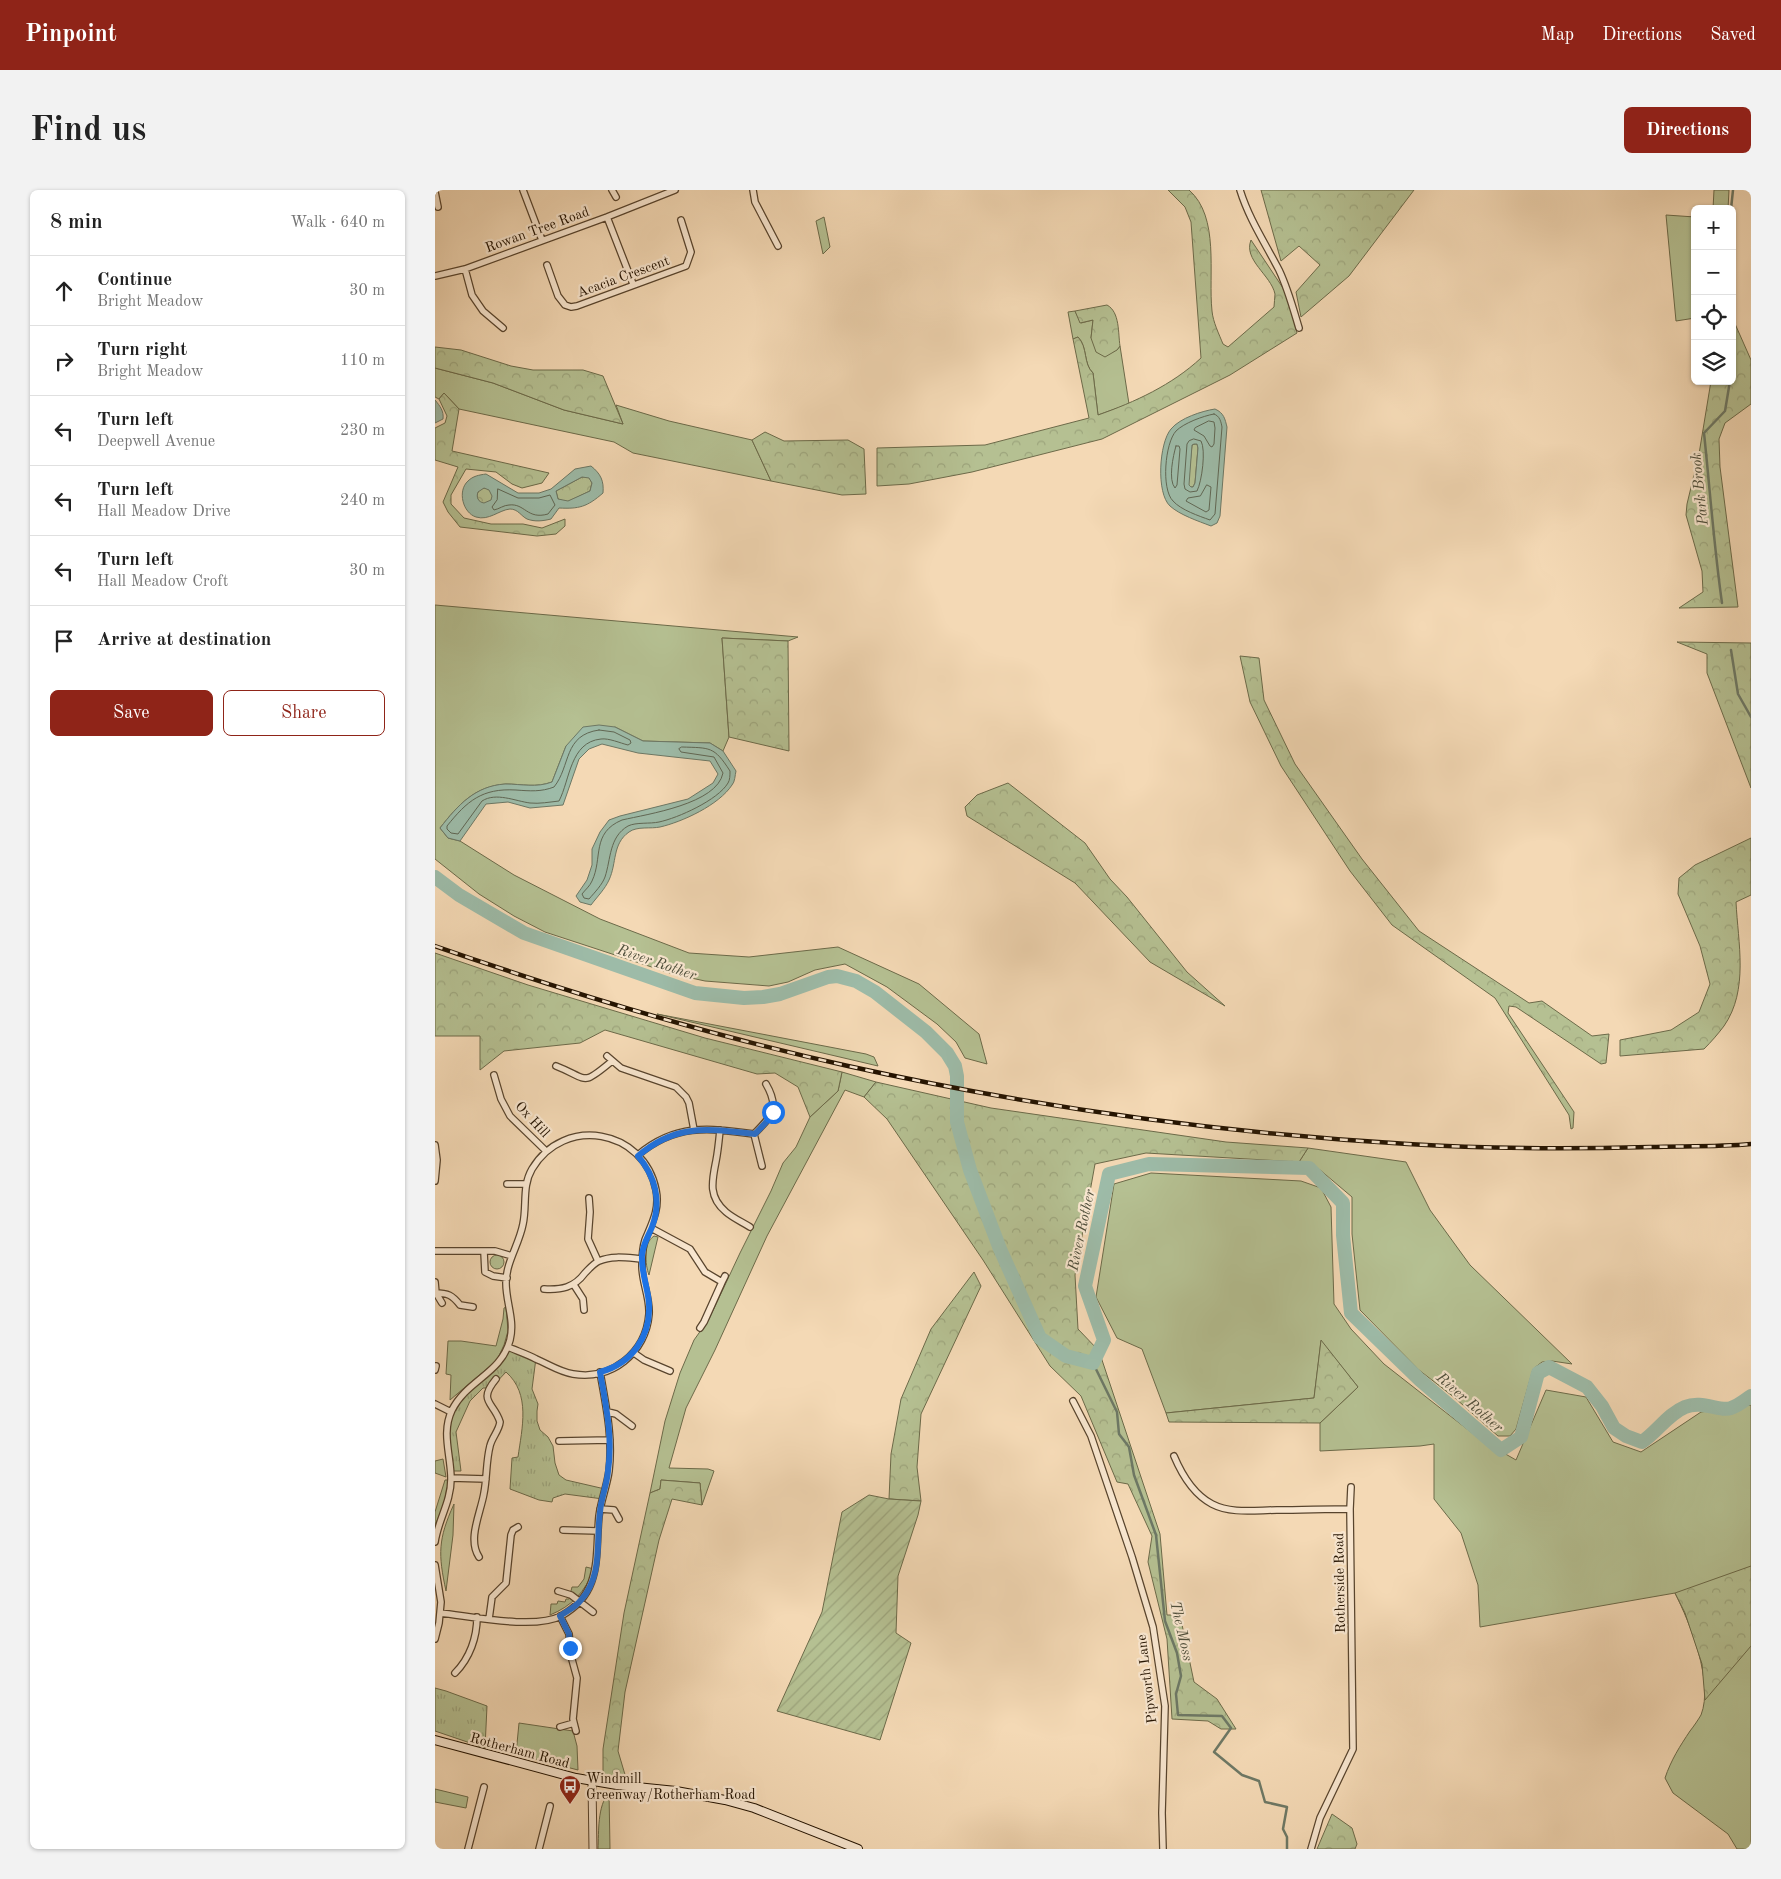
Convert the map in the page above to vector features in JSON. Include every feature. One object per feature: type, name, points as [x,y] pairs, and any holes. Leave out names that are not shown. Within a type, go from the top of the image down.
[{"type":"main road","name":"Rotherham Road","points":[[435,1740],[592,1782],[676,1791],[725,1800],[762,1811],[858,1849]]},
{"type":"street","points":[[523,190],[542,240]]},
{"type":"street","points":[[613,190],[616,197]]},
{"type":"street","name":"Rowan Tree Road","points":[[435,276],[465,269],[607,218],[675,190]]},
{"type":"street","points":[[753,190],[755,202],[778,246]]},
{"type":"street","points":[[1240,190],[1257,231],[1278,269],[1289,294],[1299,328]]},
{"type":"street","points":[[435,192],[438,207]]},
{"type":"street","points":[[607,218],[633,284]]},
{"type":"street","name":"Acacia Crescent","points":[[547,265],[558,296],[565,305],[571,307],[686,266],[691,252],[681,220]]},
{"type":"street","points":[[465,269],[472,295],[483,311],[503,328]]},
{"type":"street","points":[[607,1056],[629,1072],[676,1087],[689,1103],[694,1130]]},
{"type":"street","points":[[555,1066],[580,1078],[587,1079],[593,1077],[612,1061]]},
{"type":"street","name":"Ox Hill","points":[[494,1075],[503,1104],[509,1116],[546,1151]]},
{"type":"street","points":[[755,1134],[773,1112],[773,1100],[765,1084]]},
{"type":"street","points":[[638,1156],[664,1138],[694,1130],[719,1130],[755,1134]]},
{"type":"street","points":[[719,1130],[712,1179],[716,1200],[726,1212],[750,1227]]},
{"type":"street","points":[[755,1134],[761,1166]]},
{"type":"street","points":[[435,1539],[449,1498],[451,1478],[446,1438],[447,1423],[451,1412],[466,1390],[497,1366],[508,1347],[512,1323],[507,1293],[507,1278],[512,1256],[524,1222],[526,1184],[532,1169],[546,1151],[567,1139],[601,1135],[615,1140],[638,1156],[649,1170],[655,1188],[657,1206],[651,1228],[645,1240],[642,1259],[642,1272],[648,1296],[649,1313],[643,1338],[634,1353],[612,1369],[592,1374],[572,1374],[508,1347]]},
{"type":"street","points":[[435,1145],[437,1160],[435,1180]]},
{"type":"street","points":[[507,1184],[526,1184]]},
{"type":"street","points":[[589,1198],[588,1239],[598,1261]]},
{"type":"street","points":[[651,1228],[690,1249],[705,1272],[722,1282]]},
{"type":"street","points":[[435,1251],[495,1251],[512,1256]]},
{"type":"street","points":[[484,1252],[485,1272],[493,1276],[507,1278]]},
{"type":"street","points":[[544,1289],[562,1289],[574,1285],[598,1261],[614,1257],[642,1259]]},
{"type":"street","points":[[700,1328],[725,1276]]},
{"type":"street","points":[[435,1282],[436,1293],[442,1303]]},
{"type":"street","points":[[574,1285],[583,1299],[584,1310]]},
{"type":"street","points":[[436,1293],[449,1294],[460,1305],[473,1307]]},
{"type":"street","points":[[634,1353],[644,1360],[670,1371]]},
{"type":"street","points":[[440,1613],[534,1622],[560,1616],[580,1602],[586,1594],[597,1564],[600,1509],[607,1478],[610,1440],[608,1412],[600,1372]]},
{"type":"street","points":[[479,1557],[475,1549],[478,1510],[484,1494],[489,1448],[500,1422],[498,1416],[488,1404],[487,1397],[496,1379]]},
{"type":"street","name":"Pipworth Lane","points":[[1073,1400],[1091,1436],[1132,1557],[1153,1627],[1165,1706],[1162,1813],[1163,1849]]},
{"type":"street","points":[[435,1404],[451,1412]]},
{"type":"street","points":[[608,1412],[616,1414],[632,1426]]},
{"type":"street","points":[[559,1440],[610,1440]]},
{"type":"street","points":[[1174,1456],[1178,1467],[1191,1486],[1210,1503],[1217,1506],[1237,1510],[1351,1509]]},
{"type":"street","points":[[451,1478],[485,1479]]},
{"type":"street","name":"Rotherside Road","points":[[1311,1849],[1320,1818],[1353,1749],[1351,1487]]},
{"type":"street","points":[[600,1509],[614,1510],[619,1519]]},
{"type":"street","points":[[489,1619],[492,1597],[506,1583],[511,1535],[513,1530],[518,1528]]},
{"type":"street","points":[[563,1530],[598,1531]]},
{"type":"street","points":[[435,1565],[440,1591],[440,1613],[435,1639]]},
{"type":"street","points":[[558,1591],[571,1595],[593,1612]]},
{"type":"street","points":[[560,1616],[569,1634],[571,1656],[577,1678],[578,1688],[574,1706],[576,1731]]},
{"type":"street","points":[[455,1673],[460,1668],[474,1642],[477,1617]]},
{"type":"street","points":[[560,1727],[574,1723]]},
{"type":"street","points":[[592,1782],[593,1849]]},
{"type":"street","points":[[468,1849],[484,1786]]},
{"type":"street","points":[[539,1849],[550,1806]]},
{"type":"green space","points":[[1168,190],[1189,190],[1199,201],[1205,215],[1211,247],[1212,311],[1223,344],[1228,347],[1274,307],[1275,294],[1268,280],[1254,261],[1250,247],[1251,240],[1287,294],[1297,333],[1230,375],[1102,439],[972,472],[909,484],[877,486],[877,448],[985,445],[1089,418],[1073,339],[1078,337],[1083,346],[1088,365],[1093,373],[1098,415],[1153,392],[1190,368],[1201,358],[1191,222],[1185,207]]},
{"type":"green space","points":[[1261,190],[1414,190],[1349,276],[1301,317],[1296,292],[1320,265],[1299,246],[1281,261]]},
{"type":"green space","points":[[1714,190],[1729,190],[1728,205],[1713,205]]},
{"type":"green space","points":[[1666,215],[1691,217],[1691,319],[1676,321]]},
{"type":"green space","points":[[824,217],[830,247],[823,254],[816,221]]},
{"type":"green space","points":[[1107,305],[1111,308],[1116,318],[1120,346],[1105,357],[1096,352],[1091,338],[1093,320],[1080,323],[1075,311]]},
{"type":"green space","points":[[1075,311],[1081,323],[1093,320],[1091,338],[1117,350],[1120,346],[1129,404],[1098,415],[1093,373],[1088,365],[1081,341],[1078,337],[1073,339],[1068,312]]},
{"type":"green space","points":[[1736,326],[1751,360],[1751,404],[1725,423],[1719,439],[1720,467],[1738,607],[1679,608],[1703,592],[1702,571],[1686,515],[1699,454],[1710,385],[1736,385]]},
{"type":"green space","points":[[435,347],[461,350],[511,366],[533,370],[583,370],[603,376],[623,424],[564,410],[493,383],[435,368]]},
{"type":"green space","points":[[435,368],[493,383],[564,410],[623,424],[616,405],[669,421],[752,440],[771,481],[633,453],[614,442],[459,409],[444,393],[439,399],[435,397]]},
{"type":"green space","points":[[444,393],[459,409],[452,451],[549,473],[542,483],[522,488],[512,484],[496,472],[466,469],[451,495],[451,504],[464,518],[491,524],[523,524],[542,528],[565,519],[565,526],[556,534],[537,536],[460,527],[448,512],[443,502],[458,467],[435,460],[435,428],[445,423],[447,416],[439,399]]},
{"type":"green space","points":[[765,432],[784,441],[848,440],[864,449],[866,494],[842,495],[771,481],[752,440]]},
{"type":"green space","points":[[1197,444],[1198,448],[1195,483],[1193,487],[1190,487],[1188,485],[1192,445]]},
{"type":"green space","points":[[582,477],[589,477],[592,483],[590,491],[567,502],[558,499],[556,491]]},
{"type":"green space","points":[[485,488],[493,496],[485,504],[477,496]]},
{"type":"green space","points":[[435,605],[798,637],[788,641],[722,638],[729,737],[723,751],[710,743],[643,741],[615,727],[566,746],[552,782],[535,785],[506,784],[485,788],[461,804],[440,828],[448,838],[460,841],[514,875],[600,919],[689,953],[749,957],[838,947],[919,984],[979,1034],[987,1064],[965,1058],[956,1042],[937,1024],[887,987],[845,964],[815,970],[788,982],[769,986],[705,981],[673,974],[545,932],[514,916],[479,894],[435,859]]},
{"type":"green space","points":[[722,638],[788,641],[789,751],[729,737]]},
{"type":"green space","points":[[1677,642],[1751,643],[1751,788],[1707,673],[1707,654]]},
{"type":"green space","points":[[1240,656],[1259,658],[1264,700],[1295,764],[1362,859],[1419,931],[1529,1003],[1542,1001],[1592,1036],[1609,1034],[1606,1063],[1601,1064],[1516,1007],[1509,1006],[1508,1013],[1574,1112],[1573,1128],[1571,1129],[1569,1115],[1495,998],[1392,925],[1350,871],[1281,766],[1250,702]]},
{"type":"green space","points":[[1008,783],[1085,843],[1110,879],[1127,897],[1187,972],[1225,1006],[1150,962],[1075,883],[967,816],[965,807],[977,795]]},
{"type":"green space","points":[[1751,838],[1751,895],[1736,902],[1740,950],[1737,997],[1732,1012],[1724,1026],[1704,1049],[1620,1056],[1620,1040],[1671,1030],[1699,1012],[1710,984],[1700,946],[1678,894],[1679,878],[1695,865]]},
{"type":"green space","points":[[435,953],[528,985],[705,1038],[842,1072],[838,1091],[810,1117],[798,1087],[775,1073],[757,1074],[605,1030],[580,1043],[504,1051],[480,1070],[480,1036],[435,1036]]},
{"type":"green space","points":[[657,1014],[866,1054],[874,1057],[878,1066]]},
{"type":"green space","points":[[842,1072],[876,1082],[864,1097],[845,1090],[767,1236],[715,1350],[686,1408],[669,1468],[708,1469],[714,1471],[702,1505],[700,1483],[661,1480],[660,1489],[650,1493],[665,1421],[680,1373],[694,1340],[709,1319],[783,1163],[796,1147],[810,1117],[838,1091]]},
{"type":"green space","points":[[876,1082],[991,1108],[1226,1142],[1308,1148],[1299,1162],[1146,1153],[1095,1164],[1075,1275],[1078,1329],[1099,1351],[1160,1534],[1167,1615],[1180,1615],[1194,1682],[1217,1699],[1236,1729],[1221,1729],[1208,1721],[1172,1719],[1167,1639],[1148,1562],[1152,1536],[1128,1484],[1117,1482],[1081,1396],[1050,1366],[983,1260],[887,1119],[864,1097]]},
{"type":"green space","points":[[1308,1148],[1406,1162],[1430,1210],[1470,1265],[1572,1364],[1552,1361],[1542,1362],[1533,1369],[1516,1429],[1510,1436],[1498,1436],[1455,1398],[1419,1370],[1360,1310],[1352,1234],[1352,1197],[1313,1164],[1299,1162]]},
{"type":"green space","points":[[1151,1173],[1301,1181],[1321,1188],[1331,1207],[1334,1304],[1351,1329],[1384,1364],[1481,1440],[1516,1460],[1546,1390],[1586,1397],[1613,1442],[1641,1452],[1701,1412],[1751,1405],[1751,1849],[1737,1849],[1728,1834],[1673,1793],[1665,1778],[1676,1753],[1701,1715],[1705,1686],[1699,1653],[1675,1593],[1480,1627],[1478,1585],[1461,1533],[1434,1499],[1434,1444],[1320,1451],[1320,1423],[1358,1387],[1321,1341],[1314,1398],[1166,1413],[1142,1349],[1117,1338],[1096,1297],[1114,1184]]},
{"type":"green space","points":[[654,1236],[658,1237],[649,1275],[646,1260],[647,1249],[650,1239]]},
{"type":"green space","points":[[494,1255],[500,1255],[504,1262],[500,1269],[494,1269],[490,1265],[490,1259]]},
{"type":"green space","points":[[974,1272],[981,1286],[921,1414],[917,1467],[921,1501],[889,1499],[891,1454],[901,1399],[931,1329]]},
{"type":"green space","points":[[506,1307],[508,1331],[497,1360],[450,1400],[451,1375],[446,1374],[448,1341],[496,1346],[504,1308]]},
{"type":"green space","points":[[1321,1340],[1358,1387],[1320,1423],[1169,1422],[1166,1413],[1314,1398]]},
{"type":"green space","points":[[508,1347],[536,1358],[532,1389],[538,1404],[537,1421],[540,1430],[548,1437],[553,1446],[559,1475],[566,1480],[605,1489],[603,1499],[565,1494],[553,1498],[552,1502],[539,1500],[510,1489],[512,1458],[518,1457],[523,1412],[519,1390],[506,1372],[491,1388],[483,1388],[470,1401],[456,1432],[461,1471],[451,1471],[447,1423],[457,1401],[485,1377]]},
{"type":"green space","points":[[443,1459],[446,1477],[435,1473],[435,1461]]},
{"type":"green space","points":[[445,1480],[449,1480],[443,1507],[435,1525],[435,1512]]},
{"type":"green space","points":[[661,1480],[700,1483],[702,1505],[672,1499],[659,1540],[625,1692],[618,1751],[626,1778],[603,1776],[603,1749],[624,1613],[650,1493],[660,1489]]},
{"type":"green space","points":[[869,1495],[889,1499],[921,1501],[898,1576],[896,1633],[911,1643],[880,1740],[777,1711],[822,1612],[842,1512]]},
{"type":"green space","points":[[454,1504],[453,1535],[446,1591],[441,1547],[445,1527]]},
{"type":"green space","points":[[1751,1566],[1751,1646],[1705,1700],[1702,1664],[1685,1613],[1675,1593]]},
{"type":"green space","points":[[586,1567],[594,1569],[582,1591],[571,1603],[550,1615],[551,1604],[557,1604],[558,1601],[565,1602],[566,1599],[569,1599],[572,1587],[578,1587],[584,1579]]},
{"type":"green space","points":[[435,1688],[487,1706],[485,1748],[435,1731]]},
{"type":"green space","points":[[519,1723],[573,1731],[577,1746],[578,1770],[516,1754]]},
{"type":"green space","points":[[435,1789],[468,1797],[466,1808],[435,1802]]},
{"type":"green space","points":[[609,1792],[610,1849],[598,1849],[602,1805]]},
{"type":"green space","points":[[1332,1814],[1352,1828],[1357,1844],[1355,1849],[1317,1849]]},
{"type":"water","points":[[435,400],[441,409],[443,419],[435,423]]},
{"type":"water","points":[[1215,409],[1222,414],[1227,427],[1220,516],[1217,523],[1211,526],[1184,515],[1170,506],[1163,490],[1161,468],[1164,445],[1171,429],[1185,418]],"holes":[[[1197,444],[1195,483],[1191,487],[1189,485],[1192,445]]]},
{"type":"water","points":[[591,466],[601,478],[603,493],[583,506],[559,508],[551,519],[530,520],[515,510],[510,509],[485,518],[476,517],[471,515],[463,501],[462,496],[465,485],[470,479],[479,475],[486,474],[518,493],[539,493],[551,489],[575,469]],"holes":[[[582,477],[589,478],[592,483],[590,491],[568,501],[558,499],[556,491]],[[484,488],[489,490],[492,496],[491,500],[484,503],[477,496],[478,492]]]},
{"type":"water","points":[[599,725],[615,727],[643,741],[710,743],[723,751],[736,771],[734,782],[726,792],[699,812],[669,825],[640,828],[629,832],[617,848],[609,880],[591,905],[580,902],[576,896],[587,880],[592,865],[592,849],[600,832],[609,820],[688,799],[713,783],[718,774],[710,761],[638,753],[602,744],[589,749],[579,759],[563,805],[530,808],[508,802],[486,804],[460,841],[448,838],[440,828],[461,804],[485,788],[505,784],[535,785],[552,782],[566,746],[583,727]]},
{"type":"waterway","name":"Park Brook","points":[[1731,205],[1733,190]]},
{"type":"waterway","name":"Park Brook","points":[[1722,603],[1704,433],[1725,411],[1729,385]]},
{"type":"waterway","name":"Park Brook","points":[[1731,650],[1738,694],[1751,717]]},
{"type":"waterway","name":"River Rother","points":[[435,877],[459,895],[524,933],[695,993],[744,998],[763,997],[780,994],[828,977],[837,976],[856,981],[875,992],[926,1032],[947,1053],[955,1066],[957,1076],[957,1122],[970,1170],[1000,1249],[1040,1338],[1066,1356],[1093,1363],[1104,1340],[1085,1286],[1109,1174],[1149,1164],[1309,1168],[1343,1203],[1343,1235],[1351,1313],[1420,1380],[1501,1450],[1521,1437],[1538,1373],[1549,1367],[1587,1387],[1602,1406],[1614,1428],[1626,1436],[1642,1442],[1673,1414],[1685,1407],[1704,1405],[1727,1409],[1736,1406],[1751,1396]]},
{"type":"waterway","name":"The Moss","points":[[1093,1363],[1117,1412],[1119,1434],[1129,1447],[1134,1475],[1156,1535],[1165,1621],[1177,1653],[1181,1676],[1176,1694],[1178,1715],[1222,1716],[1231,1728],[1214,1752],[1242,1775],[1259,1781],[1265,1802],[1287,1807],[1283,1829],[1287,1837],[1287,1849]]},
{"type":"railway","points":[[435,946],[588,996],[743,1041],[918,1081],[1057,1106],[1267,1133],[1408,1144],[1559,1148],[1751,1144]]},
{"type":"place","name":"Windmill Greenway/Rotherham Road","points":[[570,1805]]},
{"type":"route","points":[[570,1648],[569,1634],[560,1616],[580,1602],[593,1581],[597,1564],[600,1509],[609,1470],[610,1440],[608,1412],[600,1372],[612,1369],[634,1353],[643,1338],[648,1322],[649,1304],[642,1272],[642,1255],[645,1240],[656,1213],[657,1197],[653,1178],[645,1163],[638,1156],[653,1144],[681,1132],[712,1129],[755,1134],[773,1112]]}]
